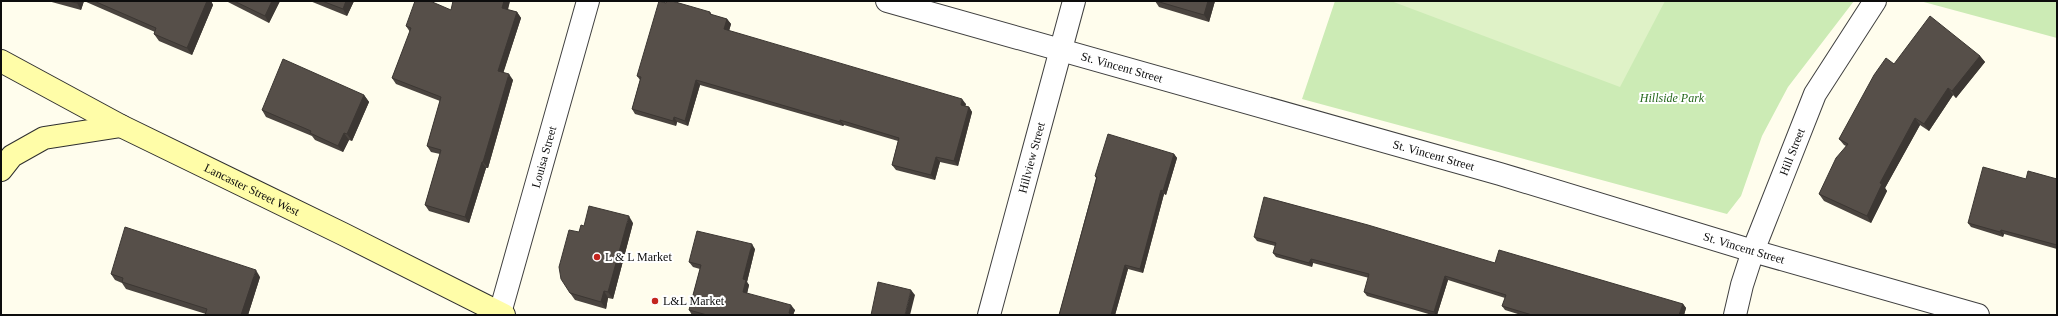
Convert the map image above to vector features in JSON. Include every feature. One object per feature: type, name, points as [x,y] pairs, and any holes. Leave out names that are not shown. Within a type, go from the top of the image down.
[{"type":"main road","name":"Lancaster Street West","points":[[1,61],[121,126],[343,234],[502,314]]},
{"type":"main road","points":[[1,170],[12,156],[44,138],[121,126]]},
{"type":"street","name":"Louisa Street","points":[[502,314],[588,1]]},
{"type":"street","name":"St. Vincent Street","points":[[887,1],[1500,174],[1753,250],[1978,315]]},
{"type":"street","name":"Hillview Street","points":[[989,315],[1074,1]]},
{"type":"street","name":"Hill Street","points":[[1735,315],[1742,285],[1753,250],[1816,94],[1875,1]]},
{"type":"green space","name":"Hillside Park","points":[[1335,1],[1854,1],[1788,87],[1762,136],[1741,196],[1727,214],[1302,99]]},
{"type":"green space","points":[[1391,1],[1665,1],[1620,87]]},
{"type":"green space","points":[[1920,1],[2057,1],[2057,38]]},
{"type":"building","points":[[94,1],[207,1],[187,48],[154,34],[156,28]]},
{"type":"building","points":[[234,1],[272,1],[265,16]]},
{"type":"building","points":[[322,1],[346,1],[343,9]]},
{"type":"building","points":[[415,1],[430,1],[451,10],[453,1],[504,1],[502,8],[517,12],[498,71],[509,74],[465,217],[425,205],[441,150],[427,146],[441,97],[392,78],[411,28],[406,26]]},
{"type":"building","points":[[659,1],[666,3],[666,1],[672,1],[710,12],[710,14],[727,19],[724,29],[962,99],[961,105],[969,107],[954,161],[936,157],[931,175],[892,165],[899,138],[696,80],[685,121],[674,117],[673,121],[632,109],[641,77],[637,76]]},
{"type":"building","points":[[1156,1],[1208,1],[1204,15]]},
{"type":"building","points":[[1930,16],[1980,56],[1952,91],[1948,88],[1924,124],[1915,118],[1880,183],[1882,184],[1867,216],[1819,194],[1836,158],[1848,144],[1839,139],[1874,75],[1886,58],[1894,64]]},
{"type":"building","points":[[283,59],[364,95],[347,134],[344,133],[338,146],[310,133],[311,131],[262,110]]},
{"type":"building","points":[[1108,134],[1174,154],[1163,191],[1161,190],[1140,269],[1125,265],[1111,315],[1059,315],[1097,177],[1095,176]]},
{"type":"building","points":[[1983,167],[2026,179],[2028,171],[2057,179],[2057,245],[1968,223]]},
{"type":"building","points":[[1264,197],[1368,225],[1495,263],[1499,250],[1683,304],[1679,315],[1532,315],[1502,306],[1506,295],[1445,276],[1434,312],[1364,292],[1369,274],[1311,259],[1309,263],[1273,253],[1276,243],[1254,237]]},
{"type":"building","name":"L & L Market","points":[[589,206],[629,216],[608,292],[604,291],[601,302],[570,293],[561,279],[559,267],[569,230],[579,232],[581,225],[584,226]]},
{"type":"building","points":[[125,227],[256,270],[241,315],[205,315],[207,309],[122,282],[123,278],[111,274]]},
{"type":"building","points":[[697,231],[752,244],[743,279],[746,280],[743,292],[791,305],[789,313],[794,315],[707,315],[689,310],[701,265],[689,262]]},
{"type":"building","points":[[878,282],[911,290],[905,315],[871,315]]},
{"type":"place","name":"L & L Market","points":[[597,257]]},
{"type":"place","name":"L&L Market","points":[[655,301]]}]
